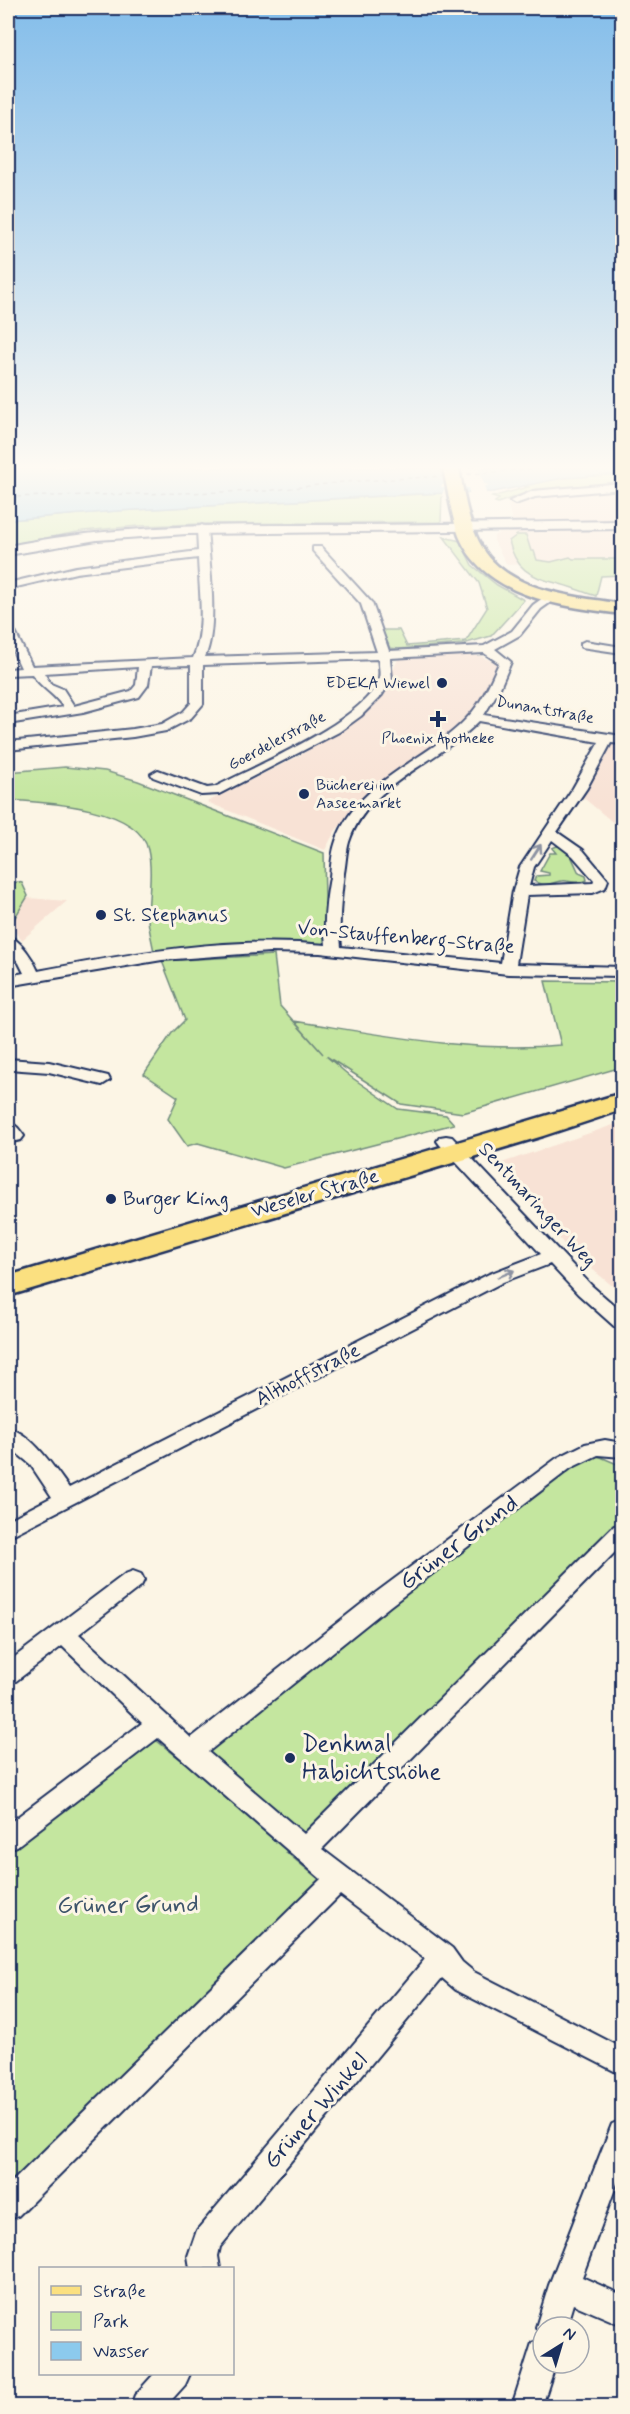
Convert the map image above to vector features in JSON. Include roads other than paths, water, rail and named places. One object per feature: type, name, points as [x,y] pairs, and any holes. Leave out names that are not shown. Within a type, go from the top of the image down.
[{"type":"main road","points":[[507,581],[525,589],[622,609]]},
{"type":"main road","name":"Weseler Straße","points":[[8,1286],[452,1146],[622,1087]]},
{"type":"main road","name":"Weseler Straße","points":[[8,1272],[452,1146],[622,1101]]},
{"type":"street","points":[[8,586],[31,581]]},
{"type":"street","points":[[8,746],[133,734],[166,727],[187,715],[197,704],[197,661],[201,656],[205,627],[203,581]]},
{"type":"street","name":"Goerdelerstraße","points":[[158,774],[212,792],[294,753],[335,729],[357,713],[378,692],[386,679],[384,655],[364,599],[347,581]]},
{"type":"street","points":[[8,672],[145,663],[487,649],[516,633],[537,607],[554,595]]},
{"type":"street","points":[[8,630],[31,669],[47,687],[59,692],[71,710]]},
{"type":"street","points":[[585,645],[622,650]]},
{"type":"street","points":[[333,942],[340,848],[348,828],[360,809],[385,786],[432,753],[476,717],[493,691],[505,662],[487,649]]},
{"type":"street","points":[[8,706],[10,719],[71,710],[135,694],[142,685],[145,663]]},
{"type":"street","name":"Dunantstraße","points":[[476,717],[607,740],[622,740]]},
{"type":"street","name":"Dunantstraße","points":[[508,969],[520,891],[527,867],[580,788],[607,740]]},
{"type":"street","points":[[520,891],[593,889],[600,885],[601,880],[582,854],[570,843],[549,833]]},
{"type":"street","points":[[8,941],[26,961],[33,976]]},
{"type":"street","name":"Von-Stauffenberg-Straße","points":[[8,981],[99,963],[214,950],[333,942],[357,954],[508,969],[622,972]]},
{"type":"street","points":[[8,1064],[49,1067],[102,1080]]},
{"type":"street","points":[[8,1127],[15,1136],[8,1138]]},
{"type":"street","name":"Sentmaringer Weg","points":[[452,1146],[585,1290],[622,1322]]},
{"type":"street","name":"Althoffstraße","points":[[8,1529],[64,1498],[461,1297],[513,1271],[553,1256]]},
{"type":"street","points":[[8,1435],[37,1459],[64,1498]]},
{"type":"street","name":"Grüner Grund","points":[[192,1751],[382,1600],[564,1463],[592,1448],[609,1447],[622,1450]]},
{"type":"street","points":[[305,1850],[622,1532]]},
{"type":"street","points":[[8,1674],[133,1580]]},
{"type":"street","points":[[63,1633],[159,1724],[339,1879],[444,1958],[453,1971],[465,1981],[622,2062]]},
{"type":"street","points":[[8,1838],[159,1724]]},
{"type":"street","points":[[8,2206],[339,1879]]},
{"type":"street","name":"Grüner Winkel","points":[[205,2267],[203,2256],[207,2240],[275,2157],[347,2077],[444,1958]]},
{"type":"street","points":[[555,2315],[622,2134]]},
{"type":"street","points":[[564,2285],[622,2310]]},
{"type":"street","points":[[147,2406],[172,2375]]},
{"type":"street","points":[[527,2406],[537,2375]]},
{"type":"place","name":"EDEKA Wiewel","points":[[442,683]]},
{"type":"place","name":"Phoenix Apotheke","points":[[438,719]]},
{"type":"place","name":"Bücherei im Aaseemarkt","points":[[304,794]]},
{"type":"place","name":"St. Stephanus","points":[[101,915]]},
{"type":"place","name":"Burger King","points":[[111,1199]]},
{"type":"place","name":"Denkmal Habichtshöhe","points":[[290,1758]]}]
